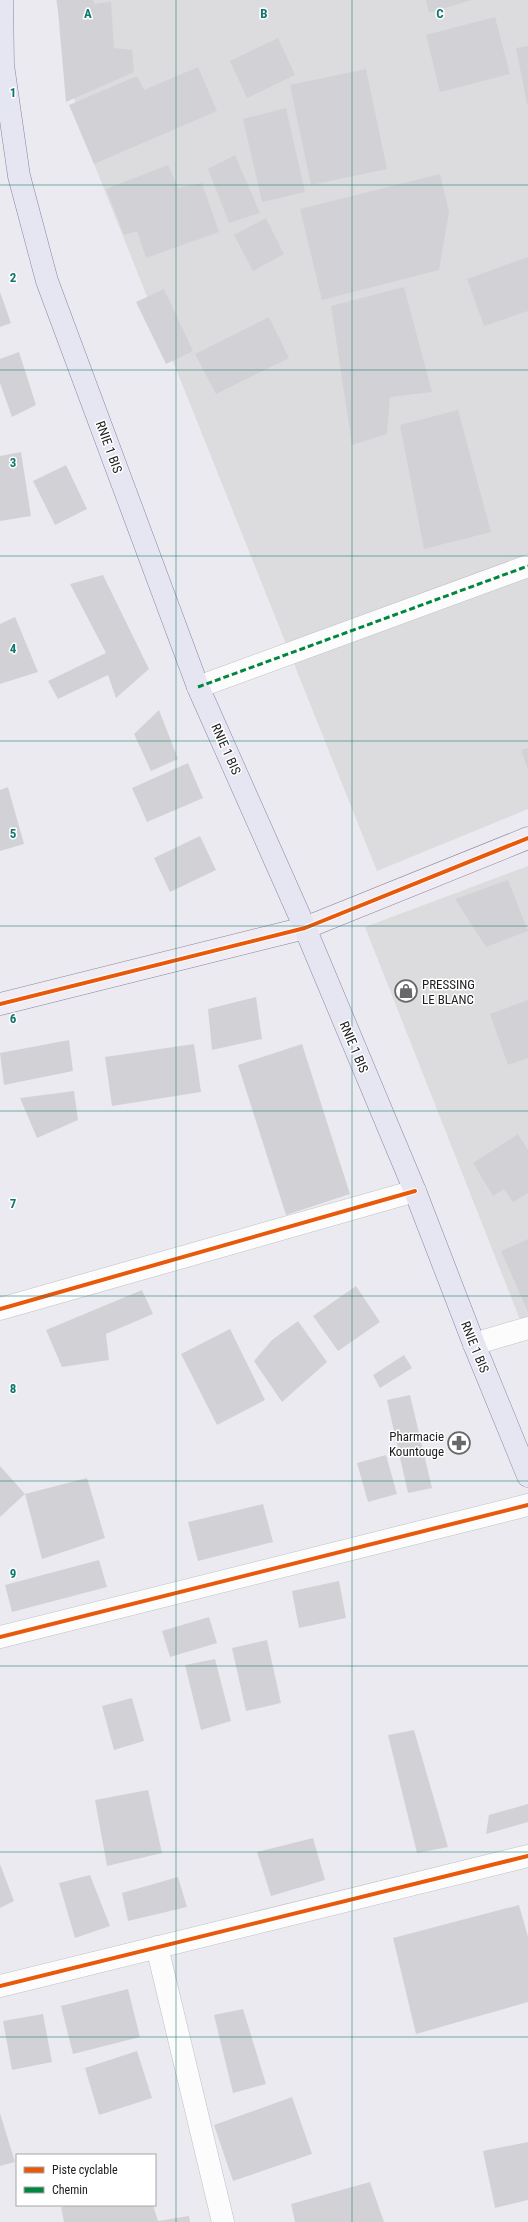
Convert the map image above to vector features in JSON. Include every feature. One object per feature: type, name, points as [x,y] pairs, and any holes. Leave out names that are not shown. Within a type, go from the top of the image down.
[{"type":"main road","name":"RNIE 1 BIS","points":[[2,0],[3,65],[19,176],[47,281],[198,687],[305,928],[415,1191],[474,1344],[528,1476]]},
{"type":"street","points":[[198,687],[528,566]]},
{"type":"street","points":[[0,1004],[305,928],[528,838]]},
{"type":"street","points":[[0,1309],[415,1191]]},
{"type":"street","points":[[474,1344],[528,1328]]},
{"type":"street","points":[[0,1637],[528,1505]]},
{"type":"street","points":[[0,1986],[528,1856]]},
{"type":"street","points":[[157,1947],[223,2222]]},
{"type":"shaded area","points":[[56,0],[528,0],[528,809],[377,871],[80,129]]},
{"type":"shaded area","points":[[528,866],[528,1340],[365,927]]},
{"type":"building","points":[[57,0],[93,0],[94,4],[111,2],[114,48],[132,50],[134,72],[66,102]]},
{"type":"building","points":[[426,0],[471,0],[429,13]]},
{"type":"building","points":[[495,17],[510,74],[440,92],[426,35]]},
{"type":"building","points":[[278,38],[295,75],[247,98],[230,61]]},
{"type":"building","points":[[528,46],[528,104],[527,104],[516,48]]},
{"type":"building","points":[[198,67],[217,111],[94,164],[69,105],[137,76],[144,90]]},
{"type":"building","points":[[366,69],[387,169],[311,185],[290,85]]},
{"type":"building","points":[[286,108],[305,192],[262,202],[243,119]]},
{"type":"building","points":[[235,155],[260,213],[229,223],[208,169]]},
{"type":"building","points":[[168,165],[178,188],[202,183],[219,232],[146,258],[137,231],[124,235],[106,189]]},
{"type":"building","points":[[440,174],[449,212],[439,270],[322,300],[300,209]]},
{"type":"building","points":[[266,218],[284,254],[253,271],[234,235]]},
{"type":"building","points":[[528,257],[528,311],[484,326],[467,279]]},
{"type":"building","points":[[404,287],[432,392],[390,397],[387,434],[352,445],[331,306]]},
{"type":"building","points":[[164,289],[193,351],[166,364],[136,302]]},
{"type":"building","points":[[0,292],[11,323],[0,327]]},
{"type":"building","points":[[269,317],[289,358],[216,394],[195,354]]},
{"type":"building","points":[[19,352],[36,405],[12,417],[0,383],[0,359]]},
{"type":"building","points":[[458,410],[491,532],[424,549],[400,425]]},
{"type":"building","points":[[21,452],[31,516],[0,521],[0,456]]},
{"type":"building","points":[[66,465],[87,509],[55,525],[33,481]]},
{"type":"building","points":[[103,575],[149,669],[116,698],[108,675],[58,699],[48,681],[106,653],[70,584]]},
{"type":"building","points":[[15,617],[38,672],[0,684],[0,624]]},
{"type":"building","points":[[159,710],[178,759],[151,771],[134,734]]},
{"type":"building","points":[[528,748],[528,769],[521,750]]},
{"type":"building","points":[[188,763],[203,798],[147,822],[132,788]]},
{"type":"building","points":[[8,787],[24,844],[0,851],[0,790]]},
{"type":"building","points":[[200,836],[216,870],[170,892],[154,858]]},
{"type":"building","points":[[508,880],[528,931],[486,947],[455,899]]},
{"type":"building","points":[[256,997],[262,1039],[212,1050],[208,1009]]},
{"type":"building","points":[[528,1000],[528,1058],[508,1065],[490,1014]]},
{"type":"building","points":[[69,1040],[73,1071],[4,1085],[0,1053]]},
{"type":"building","points":[[194,1044],[201,1092],[112,1106],[105,1057]]},
{"type":"building","points":[[302,1044],[350,1194],[286,1215],[238,1065]]},
{"type":"building","points":[[74,1091],[78,1120],[37,1138],[20,1098]]},
{"type":"building","points":[[518,1134],[528,1150],[528,1193],[513,1202],[504,1189],[493,1196],[473,1163]]},
{"type":"building","points":[[528,1239],[528,1312],[501,1251]]},
{"type":"building","points":[[356,1286],[380,1322],[338,1351],[313,1316]]},
{"type":"building","points":[[142,1290],[153,1314],[106,1334],[109,1360],[62,1367],[46,1330]]},
{"type":"building","points":[[298,1321],[327,1362],[282,1402],[254,1361],[272,1340]]},
{"type":"building","points":[[230,1329],[265,1400],[217,1425],[181,1354]]},
{"type":"building","points":[[404,1355],[412,1368],[380,1388],[373,1375]]},
{"type":"building","points":[[410,1395],[432,1488],[408,1493],[387,1400]]},
{"type":"building","points":[[386,1455],[397,1494],[368,1502],[357,1463]]},
{"type":"building","points":[[0,1466],[25,1494],[0,1517]]},
{"type":"building","points":[[87,1478],[105,1538],[42,1559],[25,1494]]},
{"type":"building","points":[[263,1504],[273,1542],[198,1561],[188,1522]]},
{"type":"building","points":[[99,1560],[107,1587],[12,1612],[5,1585]]},
{"type":"building","points":[[339,1581],[346,1618],[299,1628],[292,1591]]},
{"type":"building","points":[[209,1617],[217,1643],[170,1657],[162,1631]]},
{"type":"building","points":[[267,1640],[281,1703],[246,1711],[232,1648]]},
{"type":"building","points":[[215,1659],[231,1721],[201,1730],[185,1665]]},
{"type":"building","points":[[132,1698],[144,1741],[114,1750],[102,1706]]},
{"type":"building","points":[[414,1730],[448,1847],[417,1853],[388,1735]]},
{"type":"building","points":[[148,1790],[162,1853],[107,1866],[95,1800]]},
{"type":"building","points":[[528,1804],[528,1822],[486,1834],[489,1815]]},
{"type":"building","points":[[313,1838],[325,1880],[271,1896],[257,1852]]},
{"type":"building","points":[[0,1864],[14,1901],[0,1908]]},
{"type":"building","points":[[90,1875],[110,1926],[75,1938],[59,1883]]},
{"type":"building","points":[[178,1877],[187,1907],[128,1921],[122,1893]]},
{"type":"building","points":[[519,1905],[528,1937],[528,2002],[416,2034],[393,1938]]},
{"type":"building","points":[[128,1989],[140,2037],[73,2054],[61,2006]]},
{"type":"building","points":[[243,2009],[266,2084],[233,2093],[214,2015]]},
{"type":"building","points":[[43,2014],[52,2062],[12,2070],[3,2021]]},
{"type":"building","points":[[137,2051],[152,2098],[99,2115],[85,2068]]},
{"type":"building","points":[[292,2097],[312,2154],[233,2181],[214,2125]]},
{"type":"building","points":[[0,2113],[15,2162],[0,2166]]},
{"type":"building","points":[[528,2142],[528,2200],[495,2208],[483,2151]]},
{"type":"building","points":[[370,2182],[384,2222],[295,2222],[291,2204]]},
{"type":"building","points":[[153,2206],[158,2221],[189,2216],[190,2222],[64,2222],[61,2207]]},
{"type":"marked path","points":[[198,687],[528,566]]},
{"type":"cycle path","points":[[0,1004],[305,928],[528,838]]},
{"type":"cycle path","points":[[0,1309],[415,1191]]},
{"type":"cycle path","points":[[0,1637],[528,1505]]},
{"type":"cycle path","points":[[0,1986],[528,1856]]},
{"type":"place","name":"PRESSING LE BLANC","points":[[406,991]]},
{"type":"place","name":"Pharmacie Kountouge","points":[[459,1443]]}]
